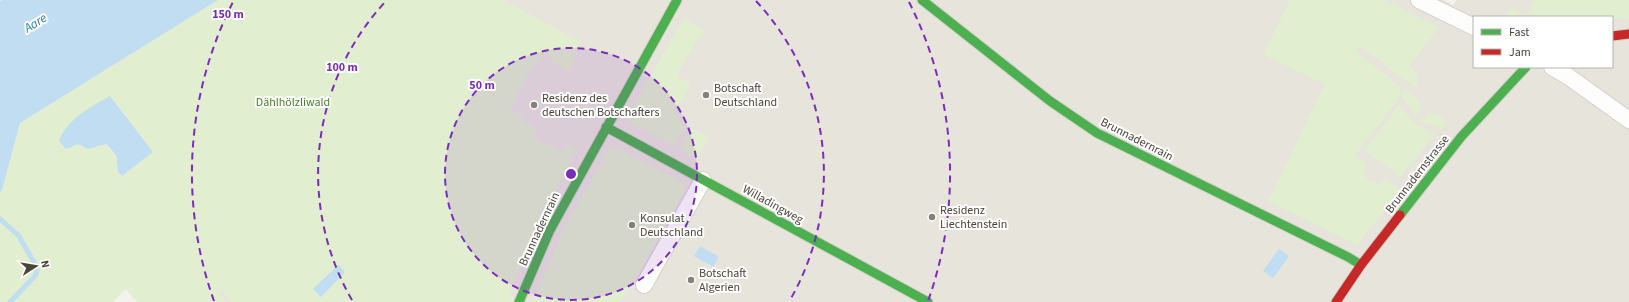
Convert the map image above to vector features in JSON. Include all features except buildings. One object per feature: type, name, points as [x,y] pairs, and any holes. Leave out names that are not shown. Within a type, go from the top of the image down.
[{"type":"street","name":"Brunnadernrain","points":[[519,302],[550,230],[677,0]]},
{"type":"street","name":"Brunnadernrain","points":[[922,0],[1050,101],[1097,133],[1348,257],[1361,266]]},
{"type":"street","points":[[1419,0],[1473,27]]},
{"type":"street","points":[[1613,36],[1629,34]]},
{"type":"street","name":"Brunnadernstrasse","points":[[1336,302],[1361,266],[1461,137],[1525,68]]},
{"type":"street","points":[[1554,68],[1569,77],[1629,120]]},
{"type":"street","name":"Willadingweg","points":[[606,127],[928,302]]},
{"type":"street","points":[[644,285],[703,180]]},
{"type":"shaded area","points":[[456,0],[1443,0],[1453,5],[1457,0],[1629,0],[1629,302],[225,302],[219,294],[259,199]]},
{"type":"green space","name":"Dählhölzliwald","points":[[218,0],[504,0],[581,42],[572,58],[575,60],[568,71],[552,62],[552,57],[546,53],[541,57],[539,56],[529,71],[510,109],[522,116],[521,120],[538,129],[533,137],[563,153],[568,144],[576,148],[510,290],[511,295],[518,302],[231,302],[221,289],[219,294],[225,302],[137,302],[126,289],[113,302],[0,302],[0,193],[20,123]],"holes":[[[110,96],[153,152],[122,176],[118,172],[116,155],[105,144],[88,149],[78,144]]]},
{"type":"green space","points":[[1290,0],[1385,0],[1439,27],[1409,66],[1419,74],[1416,77],[1418,86],[1414,87],[1360,46],[1356,51],[1401,87],[1398,100],[1355,155],[1367,164],[1364,175],[1370,182],[1379,184],[1386,179],[1401,190],[1357,245],[1268,201],[1325,84],[1263,55]]},
{"type":"green space","points":[[1535,0],[1629,0],[1629,18],[1613,20],[1613,16],[1526,16]]},
{"type":"green space","points":[[1510,7],[1526,16],[1506,16]]},
{"type":"green space","points":[[684,18],[707,32],[699,37],[678,73],[680,78],[691,84],[674,115],[688,123],[674,145],[629,122],[628,116]]},
{"type":"green space","points":[[1407,88],[1406,90],[1417,98],[1422,107],[1415,116],[1401,96],[1403,89]]},
{"type":"green space","points":[[1399,105],[1413,122],[1435,134],[1400,177],[1365,150]]},
{"type":"green space","points":[[1429,112],[1431,114],[1437,114],[1447,122],[1442,129],[1421,121]]},
{"type":"green space","points":[[692,128],[709,138],[697,159],[680,149]]},
{"type":"green space","points":[[614,146],[682,182],[685,187],[684,192],[621,302],[533,302],[566,224],[610,147]]},
{"type":"water","name":"Aare","points":[[218,0],[20,123],[0,193],[0,1]]},
{"type":"water","points":[[110,96],[153,152],[122,176],[118,172],[116,155],[106,144],[88,149],[78,144],[66,149],[59,141],[68,126],[80,114]]},
{"type":"water","points":[[700,246],[719,257],[713,267],[694,256]]},
{"type":"water","points":[[1279,249],[1289,256],[1273,278],[1263,271]]},
{"type":"water","points":[[338,265],[345,272],[321,297],[313,289]]},
{"type":"waterway","points":[[0,219],[19,236],[36,266],[37,271],[35,276],[10,302]]},
{"type":"traffic: fast","points":[[519,302],[550,230],[677,0]]},
{"type":"traffic: fast","points":[[922,0],[1050,101],[1097,133],[1348,257],[1361,265]]},
{"type":"traffic: fast","points":[[1400,215],[1461,137],[1525,68]]},
{"type":"traffic: fast","points":[[606,127],[928,302]]},
{"type":"traffic: jam","points":[[1613,36],[1629,34]]},
{"type":"traffic: jam","points":[[1336,302],[1361,265],[1400,215]]},
{"type":"place","name":"Botschaft Deutschland","points":[[706,95]]},
{"type":"place","name":"Residenz des deutschen Botschafters","points":[[534,105]]},
{"type":"place","name":"Residenz Liechtenstein","points":[[932,217]]},
{"type":"place","name":"Konsulat Deutschland","points":[[632,225]]},
{"type":"place","name":"Botschaft Algerien","points":[[691,280]]}]
